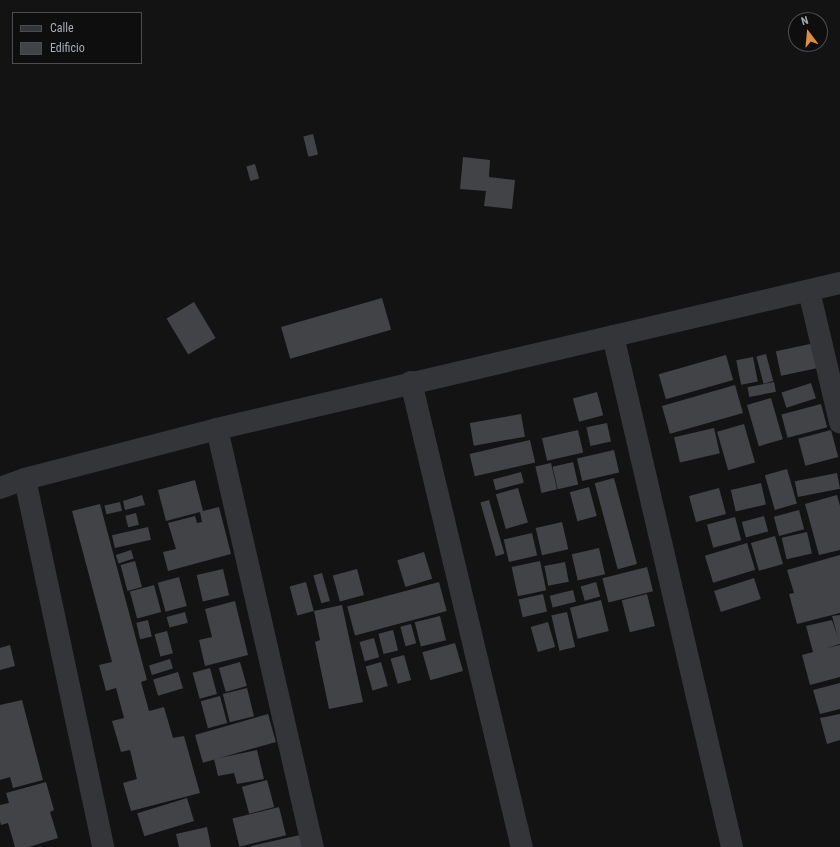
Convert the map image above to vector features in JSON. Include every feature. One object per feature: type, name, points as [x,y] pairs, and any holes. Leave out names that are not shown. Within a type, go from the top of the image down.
[{"type":"street","points":[[0,488],[25,479],[217,429],[411,382],[840,283]]},
{"type":"street","points":[[808,291],[840,422]]},
{"type":"street","points":[[613,336],[732,847]]},
{"type":"street","points":[[411,382],[522,847]]},
{"type":"street","points":[[217,429],[313,847]]},
{"type":"street","points":[[25,479],[103,847]]},
{"type":"building","points":[[313,134],[318,154],[308,157],[303,136]]},
{"type":"building","points":[[463,157],[490,160],[489,177],[515,180],[512,209],[484,206],[486,191],[460,189]]},
{"type":"building","points":[[255,164],[259,178],[250,181],[246,166]]},
{"type":"building","points":[[382,298],[391,330],[290,359],[281,327]]},
{"type":"building","points":[[194,302],[216,338],[188,354],[167,318]]},
{"type":"building","points":[[815,343],[820,367],[781,376],[776,351]]},
{"type":"building","points":[[766,354],[773,381],[764,384],[756,357]]},
{"type":"building","points":[[726,355],[733,380],[666,399],[659,374]]},
{"type":"building","points":[[753,357],[758,382],[741,385],[736,360]]},
{"type":"building","points":[[774,382],[776,392],[749,397],[747,387]]},
{"type":"building","points":[[811,383],[816,398],[786,408],[782,393]]},
{"type":"building","points":[[735,385],[743,413],[670,434],[662,406]]},
{"type":"building","points":[[597,392],[603,415],[579,422],[573,398]]},
{"type":"building","points":[[771,398],[783,439],[759,446],[747,405]]},
{"type":"building","points":[[821,404],[827,427],[788,438],[781,415]]},
{"type":"building","points":[[521,414],[525,437],[474,446],[470,423]]},
{"type":"building","points":[[607,423],[611,442],[590,446],[586,427]]},
{"type":"building","points":[[744,424],[755,462],[728,470],[717,432]]},
{"type":"building","points":[[714,428],[720,453],[680,463],[674,437]]},
{"type":"building","points":[[578,430],[583,452],[547,461],[542,438]]},
{"type":"building","points":[[831,430],[838,457],[805,466],[798,439]]},
{"type":"building","points":[[530,440],[535,462],[475,476],[470,454]]},
{"type":"building","points":[[614,450],[619,472],[582,481],[577,459]]},
{"type":"building","points":[[573,462],[578,484],[558,489],[553,467]]},
{"type":"building","points":[[551,463],[557,489],[541,493],[535,467]]},
{"type":"building","points":[[787,469],[797,504],[775,510],[765,475]]},
{"type":"building","points":[[521,472],[524,483],[496,490],[493,480]]},
{"type":"building","points":[[837,473],[840,489],[798,497],[795,481]]},
{"type":"building","points":[[614,478],[637,564],[618,569],[595,483]]},
{"type":"building","points":[[195,480],[203,511],[219,507],[231,554],[168,571],[163,552],[176,549],[168,523],[195,516],[197,523],[202,522],[200,512],[166,521],[158,490]]},
{"type":"building","points":[[761,483],[766,504],[736,511],[731,490]]},
{"type":"building","points":[[589,487],[597,516],[577,521],[570,492]]},
{"type":"building","points":[[518,488],[528,523],[506,529],[496,494]]},
{"type":"building","points":[[719,488],[726,514],[696,522],[689,496]]},
{"type":"building","points":[[142,495],[145,505],[125,510],[123,501]]},
{"type":"building","points":[[837,495],[840,506],[840,550],[819,555],[805,504]]},
{"type":"building","points":[[489,500],[504,554],[496,556],[480,502]]},
{"type":"building","points":[[120,502],[122,511],[106,514],[104,506]]},
{"type":"building","points":[[100,504],[147,680],[141,682],[149,711],[164,707],[173,738],[184,736],[200,793],[131,811],[123,783],[137,779],[130,750],[121,752],[112,721],[124,718],[116,688],[106,691],[99,665],[112,662],[72,511]]},
{"type":"building","points":[[799,510],[804,529],[779,536],[774,517]]},
{"type":"building","points":[[136,513],[139,525],[128,527],[125,516]]},
{"type":"building","points":[[764,516],[768,531],[746,537],[742,522]]},
{"type":"building","points":[[735,517],[741,540],[713,548],[707,525]]},
{"type":"building","points":[[562,522],[568,549],[542,555],[536,528]]},
{"type":"building","points":[[148,527],[151,540],[115,548],[112,535]]},
{"type":"building","points":[[807,532],[812,553],[787,559],[782,538]]},
{"type":"building","points":[[532,533],[537,555],[509,562],[504,540]]},
{"type":"building","points":[[775,536],[783,564],[759,571],[751,543]]},
{"type":"building","points":[[747,543],[755,570],[713,583],[705,556]]},
{"type":"building","points":[[599,548],[605,574],[578,581],[572,554]]},
{"type":"building","points":[[131,550],[134,559],[119,564],[116,555]]},
{"type":"building","points":[[424,552],[432,579],[405,587],[397,560]]},
{"type":"building","points":[[840,555],[840,613],[797,624],[789,594],[794,593],[787,570]]},
{"type":"building","points":[[135,561],[142,587],[127,591],[121,565]]},
{"type":"building","points":[[540,561],[546,590],[518,596],[512,567]]},
{"type":"building","points":[[565,562],[569,582],[548,586],[544,566]]},
{"type":"building","points":[[647,567],[653,591],[608,602],[602,578]]},
{"type":"building","points":[[223,569],[229,595],[203,601],[197,575]]},
{"type":"building","points":[[357,569],[364,595],[340,602],[333,575]]},
{"type":"building","points":[[322,573],[330,601],[321,603],[313,575]]},
{"type":"building","points":[[179,577],[187,606],[166,612],[158,583]]},
{"type":"building","points":[[754,578],[761,599],[721,612],[714,591]]},
{"type":"building","points":[[306,582],[314,611],[297,615],[290,586]]},
{"type":"building","points":[[439,582],[447,611],[355,636],[347,607]]},
{"type":"building","points":[[596,582],[600,596],[585,601],[581,586]]},
{"type":"building","points":[[154,585],[161,612],[137,619],[130,591]]},
{"type":"building","points":[[573,590],[576,602],[553,607],[550,596]]},
{"type":"building","points":[[543,594],[547,612],[523,617],[519,600]]},
{"type":"building","points":[[647,594],[655,626],[630,632],[622,600]]},
{"type":"building","points":[[601,600],[609,631],[578,639],[570,608]]},
{"type":"building","points":[[235,601],[248,655],[205,666],[199,640],[212,637],[205,609]]},
{"type":"building","points":[[342,605],[363,702],[329,709],[315,642],[320,640],[314,611]]},
{"type":"building","points":[[185,612],[188,623],[169,628],[167,617]]},
{"type":"building","points":[[567,612],[575,647],[560,651],[551,616]]},
{"type":"building","points":[[840,615],[840,644],[827,648],[840,645],[840,677],[810,685],[802,655],[813,652],[806,626],[832,620],[838,638],[832,616]]},
{"type":"building","points":[[440,616],[446,640],[421,647],[415,622]]},
{"type":"building","points":[[148,620],[152,637],[140,639],[136,623]]},
{"type":"building","points":[[548,622],[555,647],[538,652],[531,627]]},
{"type":"building","points":[[411,624],[416,643],[406,646],[400,627]]},
{"type":"building","points":[[393,630],[398,650],[384,654],[378,634]]},
{"type":"building","points":[[167,631],[173,653],[160,657],[154,634]]},
{"type":"building","points":[[374,638],[379,657],[365,661],[360,642]]},
{"type":"building","points":[[455,643],[463,671],[430,680],[422,652]]},
{"type":"building","points":[[10,645],[15,666],[0,670],[0,648]]},
{"type":"building","points":[[404,655],[411,680],[398,684],[391,659]]},
{"type":"building","points":[[170,659],[173,669],[152,675],[149,665]]},
{"type":"building","points":[[240,662],[247,686],[226,692],[219,668]]},
{"type":"building","points":[[381,662],[388,686],[373,690],[366,666]]},
{"type":"building","points":[[210,668],[217,694],[200,699],[193,673]]},
{"type":"building","points":[[178,672],[183,688],[158,696],[153,680]]},
{"type":"building","points":[[840,683],[840,709],[820,714],[813,690]]},
{"type":"building","points":[[247,688],[254,716],[230,722],[223,694]]},
{"type":"building","points":[[220,696],[227,723],[208,728],[201,701]]},
{"type":"building","points":[[22,700],[43,780],[13,788],[10,777],[0,780],[0,705]]},
{"type":"building","points":[[268,714],[276,742],[203,763],[195,735]]},
{"type":"building","points":[[840,714],[840,740],[827,744],[820,718]]},
{"type":"building","points":[[257,750],[264,779],[237,784],[234,773],[218,776],[214,759]]},
{"type":"building","points":[[267,780],[274,807],[249,814],[242,787]]},
{"type":"building","points":[[46,782],[54,810],[50,812],[58,838],[29,847],[15,847],[8,823],[1,825],[0,805],[9,803],[6,793]]},
{"type":"building","points":[[187,798],[194,821],[144,836],[137,813]]},
{"type":"building","points":[[279,807],[286,835],[239,847],[232,819]]},
{"type":"building","points":[[207,827],[211,847],[179,847],[176,834]]},
{"type":"building","points":[[300,835],[303,847],[251,847],[251,846]]}]
